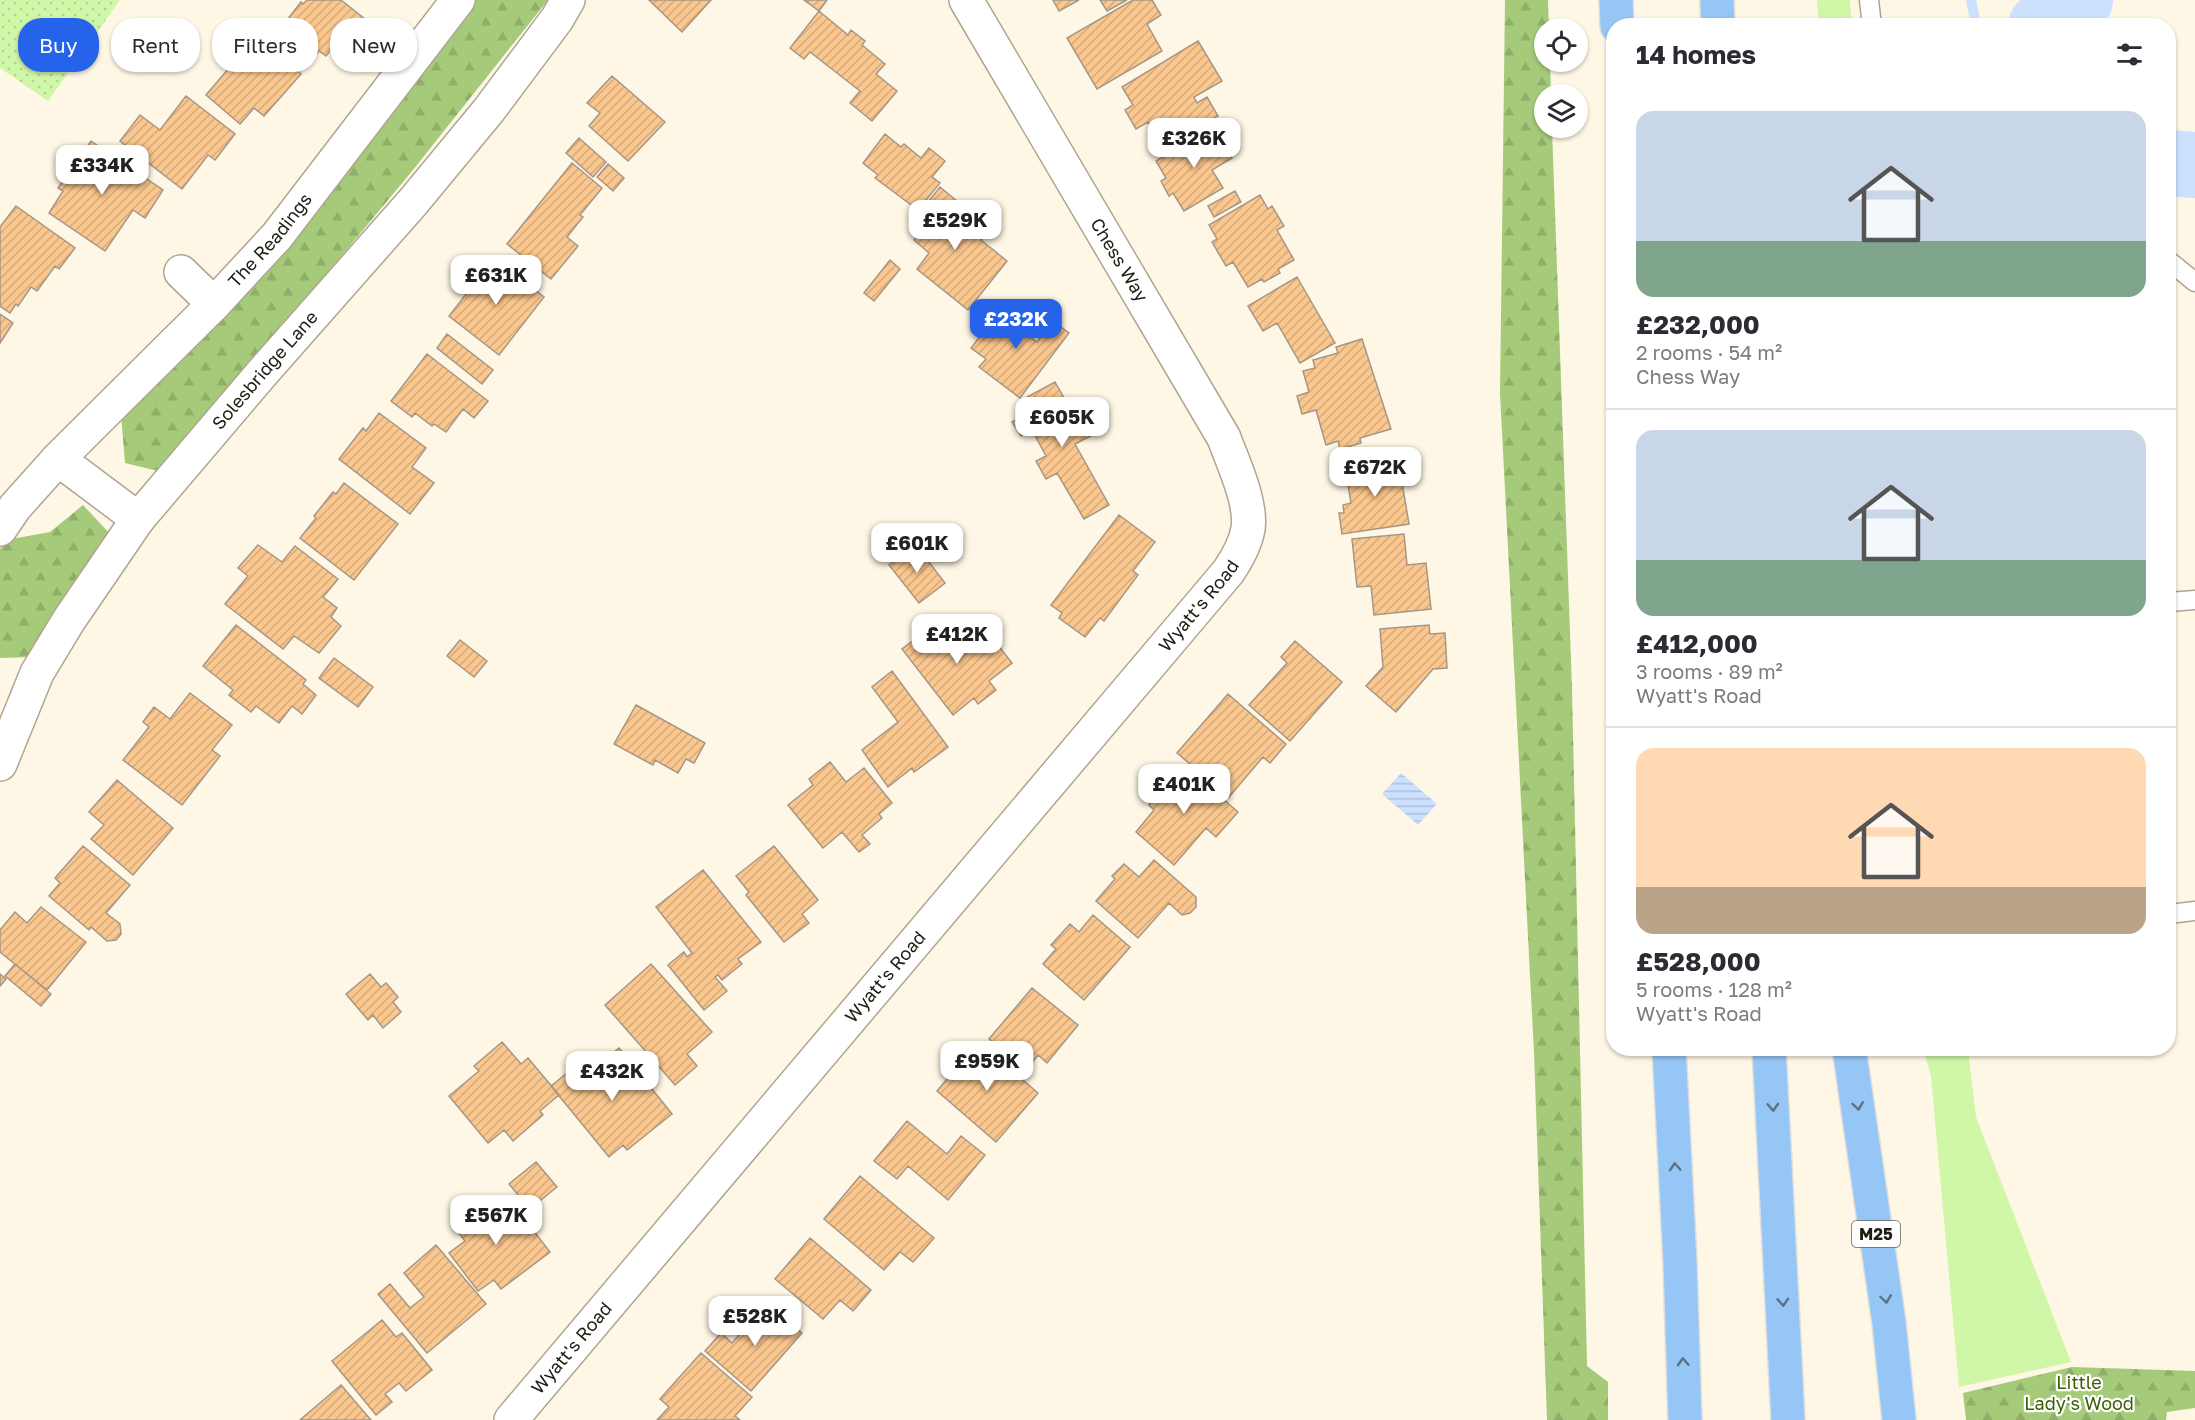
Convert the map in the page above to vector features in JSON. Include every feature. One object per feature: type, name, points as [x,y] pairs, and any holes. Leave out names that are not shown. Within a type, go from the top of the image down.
[{"type":"highway","points":[[1616,0],[1617,18]]},
{"type":"highway","points":[[1717,0],[1718,18]]},
{"type":"highway","points":[[1669,1056],[1685,1420]]},
{"type":"highway","points":[[1769,1056],[1788,1420]]},
{"type":"highway","name":"M25","points":[[1850,1056],[1889,1323],[1899,1420]]},
{"type":"street","name":"The Readings","points":[[0,529],[15,507],[58,459],[214,304],[277,236],[458,0]]},
{"type":"street","name":"Solesbridge Lane","points":[[0,764],[37,673],[69,620],[138,519],[278,355],[414,202],[489,110],[568,0]]},
{"type":"street","name":"Chess Way","points":[[966,0],[1224,438],[1244,492],[1248,528]]},
{"type":"street","points":[[181,272],[214,304]]},
{"type":"street","points":[[58,459],[138,519]]},
{"type":"street","name":"Wyatt's Road","points":[[511,1420],[1228,572],[1240,554],[1248,528]]},
{"type":"lane","points":[[1869,0],[1871,18]]},
{"type":"lane","points":[[2176,267],[2195,282]]},
{"type":"lane","points":[[2176,602],[2195,600]]},
{"type":"lane","points":[[2176,913],[2195,911]]},
{"type":"green space","points":[[0,0],[120,0],[99,29],[99,18],[18,18],[18,72],[69,72],[48,101],[0,68]]},
{"type":"green space","points":[[469,0],[548,0],[413,170],[162,472],[125,463],[121,414],[408,72],[417,72],[417,62]]},
{"type":"green space","points":[[1505,0],[1548,0],[1549,18],[1534,18],[1534,72],[1550,72],[1551,84],[1534,84],[1534,138],[1552,138],[1572,689],[1587,1366],[1608,1382],[1608,1420],[1547,1420],[1534,1053],[1500,393]]},
{"type":"green space","points":[[1817,0],[1850,0],[1851,18],[1818,18]]},
{"type":"green space","points":[[83,505],[111,535],[36,657],[0,658],[0,549],[6,540],[50,532]]},
{"type":"green space","points":[[1925,1056],[1969,1056],[1976,1117],[2071,1362],[1959,1387],[1931,1076]]},
{"type":"green space","name":"Little Lady's Wood","points":[[2072,1367],[2195,1371],[2195,1408],[2167,1412],[2166,1420],[1966,1420],[1963,1393]]},
{"type":"water","points":[[1401,773],[1437,804],[1418,825],[1382,794]]},
{"type":"building","points":[[307,0],[341,0],[364,18],[330,18],[330,51],[326,56],[318,52],[318,18],[289,18],[301,2],[303,4]]},
{"type":"building","points":[[649,0],[711,0],[682,32]]},
{"type":"building","points":[[804,0],[827,0],[819,11]]},
{"type":"building","points":[[1053,0],[1079,0],[1059,11]]},
{"type":"building","points":[[1100,0],[1127,0],[1107,11]]},
{"type":"building","points":[[1133,0],[1152,0],[1161,15],[1147,24],[1162,51],[1097,89],[1067,38]]},
{"type":"building","points":[[819,11],[848,35],[851,30],[865,41],[862,45],[885,64],[876,74],[897,91],[872,121],[850,103],[860,91],[810,52],[804,59],[790,48]]},
{"type":"building","points":[[1198,41],[1222,81],[1194,97],[1197,103],[1207,97],[1218,116],[1164,149],[1148,122],[1136,129],[1125,110],[1133,105],[1122,87]]},
{"type":"building","points":[[226,72],[299,72],[301,74],[264,116],[254,108],[240,124],[206,95]]},
{"type":"building","points":[[612,76],[665,122],[628,161],[589,126],[600,113],[587,103]]},
{"type":"building","points":[[186,96],[235,134],[215,160],[208,155],[182,189],[120,141],[140,115],[160,130]]},
{"type":"building","points":[[1213,127],[1232,158],[1212,170],[1223,188],[1184,211],[1173,193],[1169,196],[1161,181],[1166,178],[1156,161]]},
{"type":"building","points":[[885,134],[901,147],[904,144],[921,158],[929,148],[945,161],[932,177],[940,183],[918,210],[875,178],[878,175],[863,163]]},
{"type":"building","points":[[579,138],[606,162],[593,177],[566,153]]},
{"type":"building","points":[[91,141],[163,190],[145,218],[133,210],[105,251],[49,213],[63,191],[58,188]]},
{"type":"building","points":[[572,163],[602,188],[580,215],[583,217],[567,237],[578,246],[551,279],[507,244]]},
{"type":"building","points":[[608,164],[624,178],[613,191],[597,177]]},
{"type":"building","points":[[940,187],[963,206],[947,226],[952,229],[958,222],[963,226],[968,220],[986,234],[981,240],[1007,261],[968,310],[917,269],[929,253],[914,240],[922,230],[912,222]]},
{"type":"building","points":[[1235,191],[1241,202],[1214,217],[1208,206]]},
{"type":"building","points":[[1260,195],[1268,209],[1272,206],[1284,226],[1277,230],[1294,260],[1278,269],[1280,273],[1264,282],[1262,279],[1248,287],[1233,262],[1226,266],[1212,242],[1217,239],[1209,225]]},
{"type":"building","points":[[16,206],[75,248],[59,269],[55,266],[37,291],[31,287],[18,306],[16,304],[10,313],[0,306],[0,227]]},
{"type":"building","points":[[494,258],[544,297],[499,355],[449,316]]},
{"type":"building","points":[[890,260],[900,269],[874,301],[864,293]]},
{"type":"building","points":[[1297,277],[1335,343],[1300,363],[1277,323],[1263,331],[1248,306]]},
{"type":"building","points":[[1007,301],[1026,315],[1017,328],[1037,342],[1053,321],[1069,333],[1020,398],[979,367],[986,359],[971,348]]},
{"type":"building","points":[[0,314],[13,323],[0,343]]},
{"type":"building","points":[[447,334],[493,370],[482,384],[437,348]]},
{"type":"building","points":[[1362,339],[1391,429],[1360,438],[1361,443],[1340,449],[1338,441],[1326,445],[1316,410],[1302,414],[1297,396],[1309,392],[1303,371],[1315,368],[1313,360],[1338,353],[1336,347]]},
{"type":"building","points":[[427,354],[488,401],[474,418],[463,409],[446,432],[434,424],[432,426],[415,413],[412,417],[391,401]]},
{"type":"building","points":[[1055,382],[1067,403],[1050,413],[1055,421],[1076,409],[1091,436],[1075,444],[1109,505],[1084,519],[1057,473],[1046,479],[1036,461],[1046,456],[1032,430],[1021,436],[1012,422],[1034,410],[1027,397]]},
{"type":"building","points":[[379,413],[426,448],[412,467],[434,483],[410,514],[339,459],[363,428],[366,431]]},
{"type":"building","points":[[1398,459],[1409,524],[1342,534],[1339,513],[1344,513],[1343,505],[1351,503],[1347,479],[1354,478],[1352,466]]},
{"type":"building","points":[[344,483],[398,524],[354,580],[300,538],[333,492],[336,494]]},
{"type":"building","points":[[1119,515],[1155,542],[1133,571],[1138,575],[1104,621],[1100,618],[1085,637],[1059,618],[1062,613],[1051,605]]},
{"type":"building","points":[[1404,534],[1407,565],[1426,563],[1431,609],[1374,615],[1371,586],[1357,587],[1352,539]]},
{"type":"building","points":[[258,545],[282,562],[295,546],[338,579],[323,597],[337,608],[331,617],[341,626],[319,653],[294,636],[283,649],[225,604],[248,576],[238,568]]},
{"type":"building","points":[[916,545],[945,583],[919,603],[889,565]]},
{"type":"building","points":[[950,620],[970,646],[988,632],[1012,663],[989,681],[996,690],[978,704],[974,698],[953,715],[902,649],[926,631],[930,636]]},
{"type":"building","points":[[236,625],[306,680],[303,684],[316,695],[302,714],[292,706],[279,723],[256,706],[251,712],[229,695],[233,690],[203,666]]},
{"type":"building","points":[[1429,625],[1430,634],[1445,633],[1447,668],[1433,669],[1396,712],[1366,686],[1383,667],[1380,629]]},
{"type":"building","points":[[460,640],[487,661],[474,677],[447,656]]},
{"type":"building","points":[[1295,641],[1342,682],[1290,741],[1249,705],[1287,663],[1281,657]]},
{"type":"building","points":[[334,658],[373,687],[358,707],[319,678]]},
{"type":"building","points":[[892,671],[948,747],[914,772],[912,768],[888,787],[862,750],[898,722],[872,687]]},
{"type":"building","points":[[190,693],[232,725],[212,750],[220,756],[182,805],[123,760],[149,727],[143,722],[154,707],[170,719]]},
{"type":"building","points":[[1228,694],[1286,744],[1270,763],[1263,757],[1229,797],[1177,753]]},
{"type":"building","points":[[636,705],[705,743],[694,763],[686,759],[678,773],[655,760],[653,765],[614,744]]},
{"type":"building","points":[[830,762],[846,782],[864,768],[892,803],[879,814],[882,818],[862,835],[870,844],[859,852],[842,832],[823,848],[788,805],[813,785],[809,779]]},
{"type":"building","points":[[1184,765],[1238,812],[1216,837],[1206,828],[1174,865],[1136,832],[1154,810],[1149,805]]},
{"type":"building","points":[[117,780],[173,828],[133,875],[91,839],[104,825],[89,812]]},
{"type":"building","points":[[83,846],[130,885],[106,913],[120,924],[121,934],[116,940],[107,941],[91,927],[89,930],[49,896],[60,883],[55,878]]},
{"type":"building","points":[[774,846],[818,900],[802,914],[809,923],[784,942],[746,895],[749,892],[736,876]]},
{"type":"building","points":[[1154,860],[1196,897],[1196,907],[1190,913],[1182,915],[1169,903],[1138,938],[1096,901],[1115,879],[1112,876],[1124,864],[1139,877]]},
{"type":"building","points":[[703,870],[761,942],[738,959],[742,964],[722,980],[718,975],[715,977],[727,991],[704,1010],[668,965],[684,952],[687,957],[692,953],[656,907]]},
{"type":"building","points":[[41,907],[86,942],[47,990],[0,952],[0,930],[15,912],[27,923]]},
{"type":"building","points":[[1093,915],[1130,947],[1084,1000],[1043,964],[1056,949],[1051,945],[1070,924],[1079,932]]},
{"type":"building","points":[[15,964],[51,994],[41,1006],[5,976]]},
{"type":"building","points":[[651,964],[712,1032],[687,1054],[697,1066],[675,1085],[605,1005]]},
{"type":"building","points":[[0,974],[6,979],[0,986]]},
{"type":"building","points":[[370,974],[381,987],[386,983],[398,997],[393,1002],[401,1012],[383,1028],[373,1015],[368,1020],[346,994]]},
{"type":"building","points":[[1032,988],[1078,1025],[1047,1063],[1038,1055],[1027,1069],[989,1039]]},
{"type":"building","points":[[502,1042],[521,1064],[528,1058],[559,1095],[540,1111],[543,1115],[513,1141],[504,1130],[488,1143],[449,1096],[479,1071],[474,1066]]},
{"type":"building","points":[[979,1042],[1038,1093],[996,1142],[937,1091]]},
{"type":"building","points":[[619,1048],[672,1114],[627,1150],[623,1145],[609,1157],[551,1086],[578,1064],[587,1074]]},
{"type":"building","points":[[907,1121],[947,1154],[961,1136],[985,1155],[948,1200],[908,1166],[897,1179],[874,1161]]},
{"type":"building","points":[[536,1162],[557,1187],[530,1209],[509,1184]]},
{"type":"building","points":[[860,1176],[934,1238],[913,1262],[900,1252],[884,1270],[824,1219]]},
{"type":"building","points":[[487,1198],[502,1218],[516,1208],[550,1252],[501,1289],[494,1280],[478,1291],[449,1253],[465,1241],[452,1224]]},
{"type":"building","points":[[810,1238],[871,1290],[853,1311],[840,1300],[823,1319],[775,1279]]},
{"type":"building","points":[[436,1245],[486,1304],[427,1353],[378,1294],[390,1284],[410,1308],[424,1297],[404,1273]]},
{"type":"building","points":[[767,1303],[802,1333],[751,1391],[705,1351],[721,1333],[732,1343]]},
{"type":"building","points":[[382,1320],[396,1337],[402,1333],[432,1370],[406,1391],[399,1383],[385,1394],[392,1402],[376,1415],[332,1361]]},
{"type":"building","points":[[701,1353],[752,1397],[735,1416],[740,1420],[657,1420],[669,1407],[660,1399]]},
{"type":"building","points":[[341,1385],[371,1420],[300,1420]]},
{"type":"waterway","points":[[1971,0],[1974,18]]},
{"type":"waterway","points":[[2053,18],[2080,0]]},
{"type":"waterway","points":[[2176,164],[2195,165]]}]
